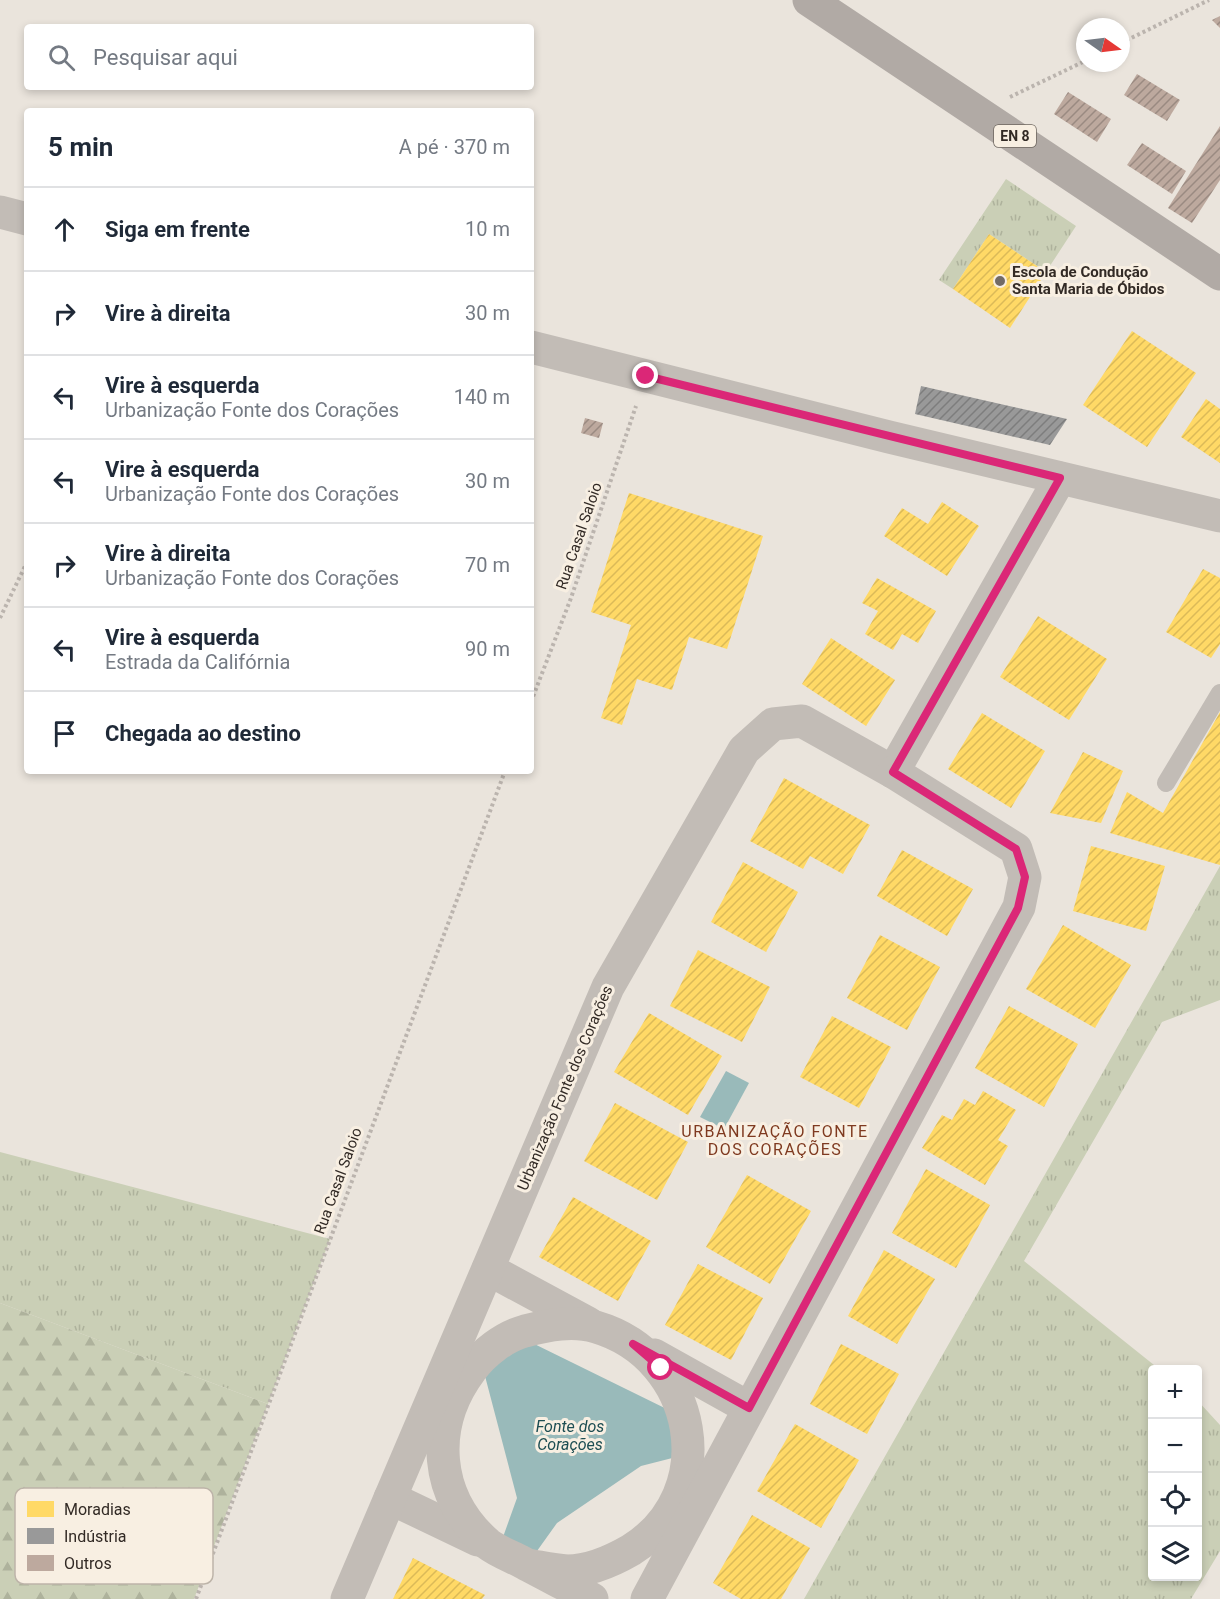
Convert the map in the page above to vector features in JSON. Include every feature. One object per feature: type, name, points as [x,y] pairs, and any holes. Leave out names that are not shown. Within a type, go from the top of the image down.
[{"type":"main road","name":"EN 8","points":[[809,0],[1220,274]]},
{"type":"street","points":[[0,212],[24,218]]},
{"type":"street","points":[[534,348],[1220,516]]},
{"type":"street","points":[[893,772],[1060,478]]},
{"type":"street","name":"Urbanização Fonte dos Corações","points":[[348,1599],[390,1498],[447,1388],[488,1269],[608,987],[744,750],[773,724],[802,721],[893,772],[1016,849],[1025,877],[1018,908],[749,1408],[683,1511],[647,1599]]},
{"type":"street","points":[[488,1269],[595,1327],[633,1344],[749,1408]]},
{"type":"street","points":[[489,1545],[460,1514],[444,1474],[442,1431],[447,1388],[480,1357],[514,1334],[554,1324],[595,1327]]},
{"type":"street","points":[[527,1565],[569,1571],[610,1562],[647,1540],[683,1511],[688,1440],[685,1418],[679,1400],[661,1368],[633,1344]]},
{"type":"street","points":[[390,1498],[489,1545],[592,1599]]},
{"type":"lane","points":[[1166,783],[1220,693]]},
{"type":"path","points":[[1130,39],[1209,0]]},
{"type":"path","points":[[988,118],[1004,100],[1076,65]]},
{"type":"path","name":"Rua Casal Saloio","points":[[534,694],[571,598],[646,376]]},
{"type":"path","points":[[0,618],[24,567]]},
{"type":"path","name":"Rua Casal Saloio","points":[[213,1553],[504,774]]},
{"type":"path","name":"Rua Casal Saloio","points":[[196,1599],[202,1584]]},
{"type":"green space","points":[[1006,179],[1076,226],[1046,272],[989,234],[953,289],[939,280]]},
{"type":"green space","points":[[1220,866],[1220,1000],[1162,1022],[1024,1261],[1154,1365],[1148,1365],[1148,1581],[1202,1581],[1191,1599],[804,1599]]},
{"type":"green space","points":[[0,1152],[330,1239],[268,1404],[0,1303]]},
{"type":"green space","points":[[0,1303],[268,1404],[213,1549],[213,1488],[15,1488],[15,1584],[200,1584],[194,1599],[0,1599]]},
{"type":"green space","points":[[1202,1405],[1220,1425],[1220,1551],[1202,1581]]},
{"type":"water","points":[[726,1071],[749,1083],[724,1129],[700,1117]]},
{"type":"water","name":"Fonte dos Corações","points":[[514,1334],[685,1418],[688,1454],[641,1466],[557,1523],[527,1565],[498,1551],[517,1498],[480,1357]]},
{"type":"building: Moradias","name":"Escola de Condução Santa Maria de Óbidos","points":[[989,234],[1046,272],[1010,328],[953,289]]},
{"type":"building: Moradias","points":[[1132,331],[1196,373],[1147,447],[1083,405]]},
{"type":"building: Moradias","points":[[1206,399],[1220,409],[1220,463],[1181,437]]},
{"type":"building: Moradias","points":[[629,493],[763,536],[727,649],[689,637],[672,690],[637,679],[622,725],[601,718],[631,625],[591,612]]},
{"type":"building: Moradias","points":[[942,502],[979,526],[947,576],[884,536],[902,508],[928,524]]},
{"type":"building: Moradias","points":[[1203,569],[1220,578],[1220,644],[1211,658],[1166,632]]},
{"type":"building: Moradias","points":[[877,578],[936,611],[918,643],[902,634],[893,650],[865,634],[878,611],[862,603]]},
{"type":"building: Moradias","points":[[1038,616],[1107,659],[1069,720],[1000,677]]},
{"type":"building: Moradias","points":[[831,638],[895,680],[866,726],[802,684]]},
{"type":"building: Moradias","points":[[1220,712],[1220,865],[1110,833],[1127,792],[1163,813]]},
{"type":"building: Moradias","points":[[982,713],[1045,751],[1011,808],[948,769]]},
{"type":"building: Moradias","points":[[1083,752],[1123,771],[1101,823],[1050,813]]},
{"type":"building: Moradias","points":[[784,778],[870,825],[843,874],[810,856],[803,869],[750,841]]},
{"type":"building: Moradias","points":[[1091,846],[1165,866],[1146,931],[1073,911]]},
{"type":"building: Moradias","points":[[902,850],[973,889],[947,936],[877,896]]},
{"type":"building: Moradias","points":[[743,862],[798,892],[766,952],[711,922]]},
{"type":"building: Moradias","points":[[1063,925],[1131,965],[1095,1028],[1026,989]]},
{"type":"building: Moradias","points":[[880,935],[940,967],[907,1030],[847,998]]},
{"type":"building: Moradias","points":[[698,950],[770,987],[742,1042],[670,1006]]},
{"type":"building: Moradias","points":[[1009,1006],[1078,1044],[1044,1107],[975,1068]]},
{"type":"building: Moradias","points":[[649,1013],[722,1056],[688,1115],[614,1072]]},
{"type":"building: Moradias","points":[[832,1016],[891,1047],[859,1108],[800,1077]]},
{"type":"building: Moradias","points":[[983,1091],[1016,1110],[998,1140],[1008,1146],[985,1185],[922,1148],[942,1115],[952,1120],[964,1099],[975,1105]]},
{"type":"building: Moradias","points":[[615,1103],[688,1142],[657,1200],[584,1161]]},
{"type":"building: Moradias","points":[[926,1169],[990,1205],[956,1268],[892,1233]]},
{"type":"building: Moradias","points":[[747,1175],[811,1211],[770,1284],[706,1247]]},
{"type":"building: Moradias","points":[[573,1197],[651,1241],[618,1301],[539,1257]]},
{"type":"building: Moradias","points":[[884,1250],[935,1279],[897,1344],[848,1316]]},
{"type":"building: Moradias","points":[[698,1264],[763,1298],[731,1360],[665,1325]]},
{"type":"building: Moradias","points":[[841,1344],[899,1374],[867,1434],[810,1404]]},
{"type":"building: Moradias","points":[[795,1424],[859,1460],[821,1528],[757,1491]]},
{"type":"building: Moradias","points":[[752,1515],[810,1548],[781,1599],[741,1599],[713,1583]]},
{"type":"building: Moradias","points":[[413,1558],[485,1595],[482,1599],[393,1599]]},
{"type":"building: Indústria","points":[[921,386],[1067,419],[1050,445],[915,414]]},
{"type":"building: Outros","points":[[1220,16],[1220,28],[1212,20]]},
{"type":"building: Outros","points":[[1137,74],[1180,100],[1167,121],[1124,95]]},
{"type":"building: Outros","points":[[1068,92],[1111,119],[1097,142],[1054,114]]},
{"type":"building: Outros","points":[[1220,126],[1220,180],[1192,223],[1168,208]]},
{"type":"building: Outros","points":[[1142,143],[1186,171],[1172,194],[1127,165]]},
{"type":"building: Outros","points":[[585,418],[603,423],[599,438],[581,433]]},
{"type":"place","name":"Escola de Condução Santa Maria de Óbidos","points":[[1000,281]]},
{"type":"district","name":"URBANIZAÇÃO FONTE DOS CORAÇÕES","points":[[775,1140]]},
{"type":"route","points":[[646,376],[1060,478],[893,772],[1016,849],[1025,877],[1018,908],[749,1408],[633,1344],[661,1368]]}]
